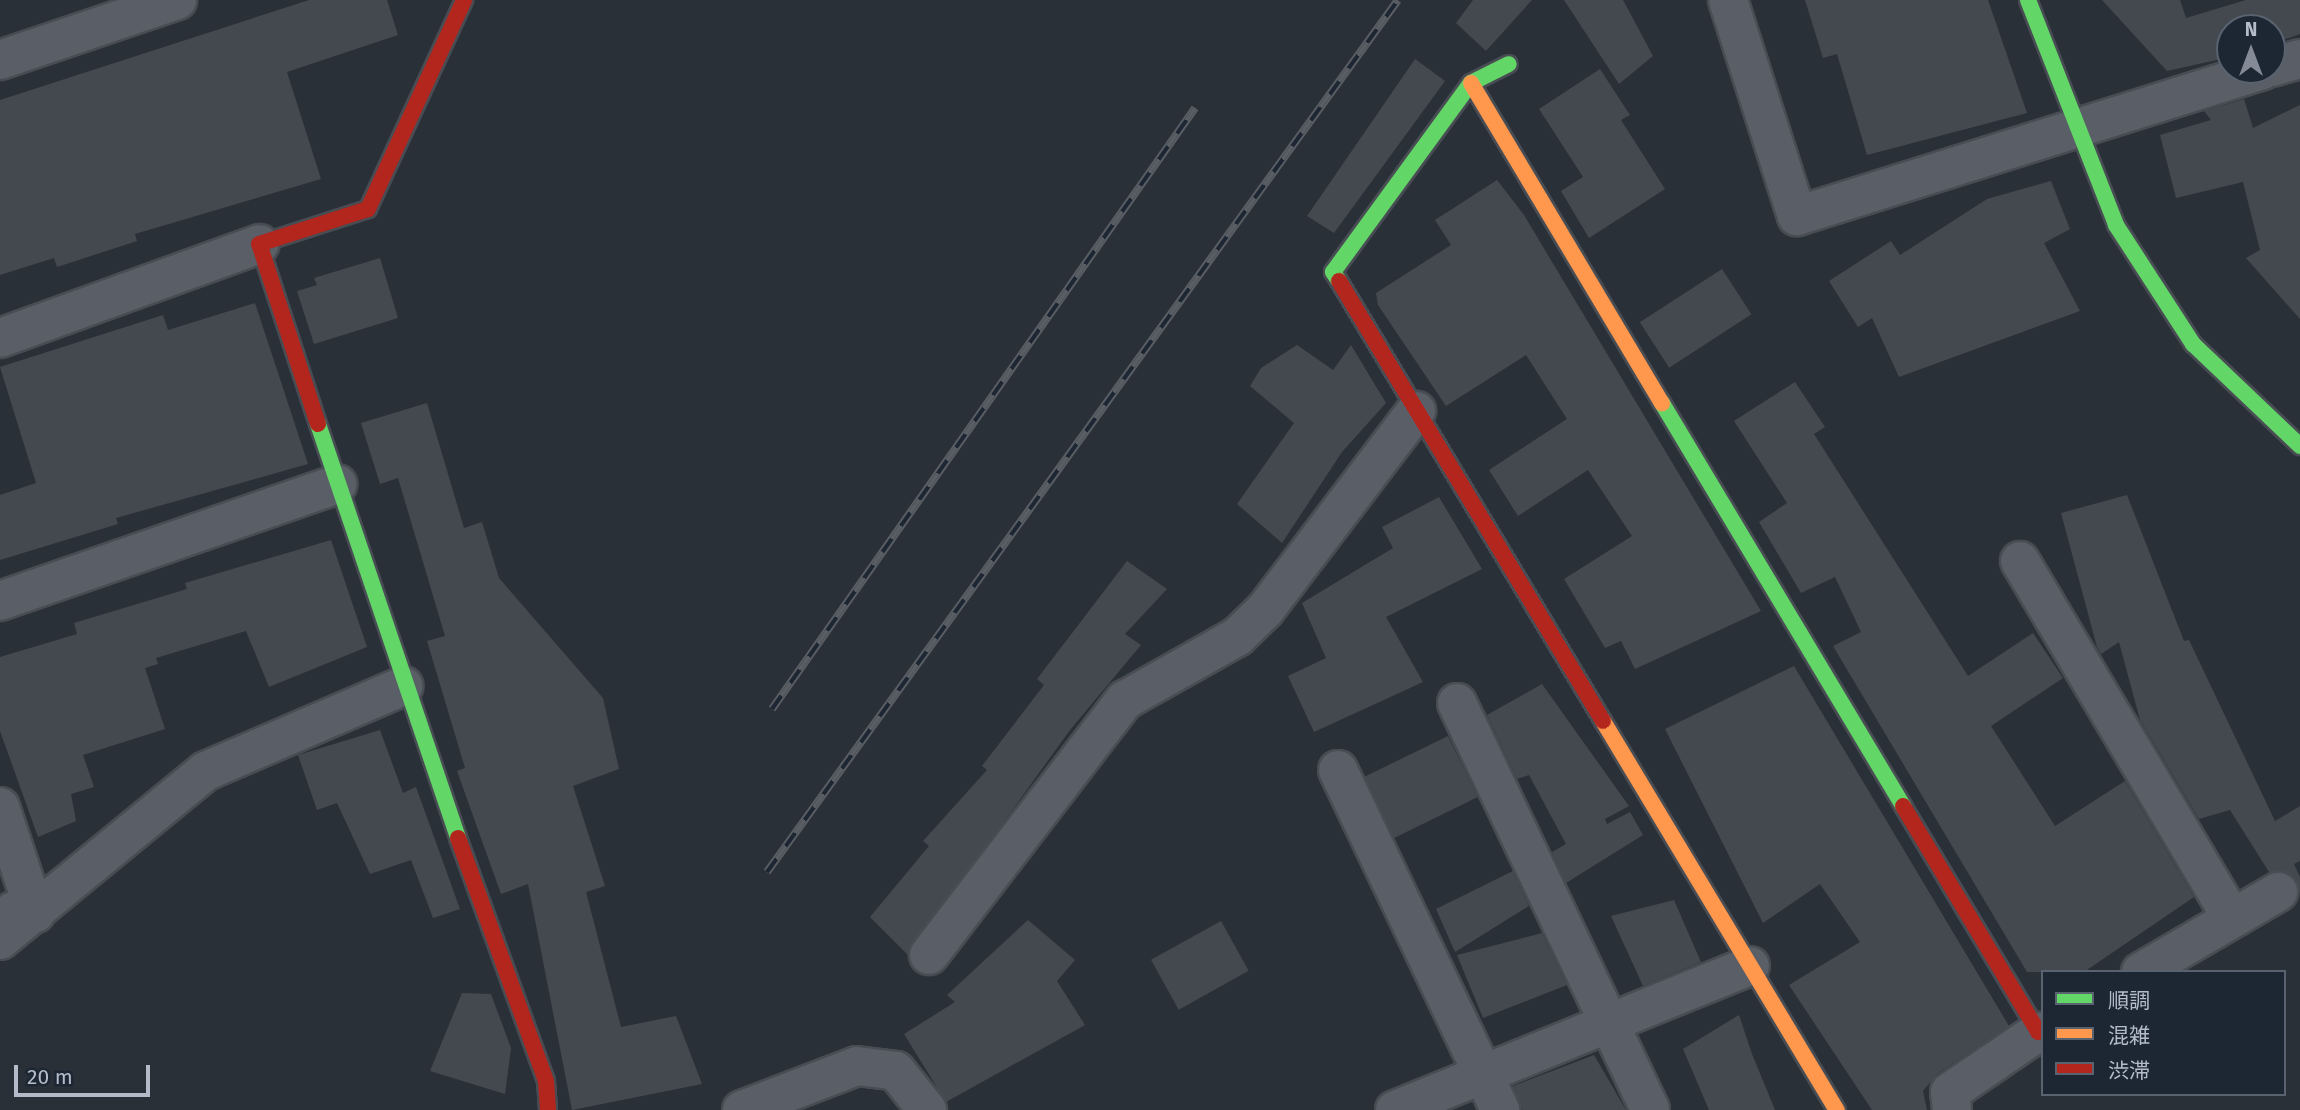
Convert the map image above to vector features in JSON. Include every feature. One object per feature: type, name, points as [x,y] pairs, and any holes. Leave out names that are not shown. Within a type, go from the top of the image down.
[{"type":"street","points":[[0,60],[177,0]]},
{"type":"street","points":[[0,338],[259,244],[368,209],[464,0]]},
{"type":"street","points":[[1728,0],[1797,216],[2218,84]]},
{"type":"street","points":[[2028,0],[2116,225],[2193,344],[2300,446]]},
{"type":"street","points":[[1509,64],[1471,83],[1333,272],[1837,1110]]},
{"type":"street","points":[[1471,83],[2040,1030],[1950,1092],[1952,1110]]},
{"type":"street","points":[[259,244],[403,686],[546,1082],[548,1110]]},
{"type":"street","points":[[929,955],[1125,700],[1237,637],[1265,610],[1416,411]]},
{"type":"street","points":[[0,601],[337,484]]},
{"type":"street","points":[[2020,561],[2232,918]]},
{"type":"street","points":[[0,940],[18,911],[206,771],[403,686]]},
{"type":"street","points":[[1457,703],[1650,1110]]},
{"type":"street","points":[[1338,771],[1500,1110]]},
{"type":"street","points":[[0,807],[18,911]]},
{"type":"street","points":[[2144,970],[2278,892]]},
{"type":"street","points":[[1395,1110],[1750,966]]},
{"type":"street","points":[[742,1110],[857,1066],[896,1071],[927,1110]]},
{"type":"building","points":[[309,0],[387,0],[398,35],[287,72],[321,179],[135,234],[137,241],[57,267],[54,258],[0,275],[0,100]]},
{"type":"building","points":[[1473,0],[1532,0],[1486,51],[1456,23]]},
{"type":"building","points":[[1564,0],[1623,0],[1653,56],[1619,84]]},
{"type":"building","points":[[1805,0],[1988,0],[2027,113],[1867,155],[1837,54],[1823,58]]},
{"type":"building","points":[[2102,0],[2180,0],[2186,18],[2246,0],[2300,0],[2300,34],[2286,39],[2286,14],[2216,14],[2216,60],[2167,71]]},
{"type":"building","points":[[1415,59],[1445,81],[1334,233],[1307,216]]},
{"type":"building","points":[[1600,69],[1630,115],[1621,120],[1665,189],[1589,238],[1561,191],[1583,177],[1539,109]]},
{"type":"building","points":[[2244,99],[2253,128],[2300,105],[2300,319],[2246,258],[2260,250],[2243,182],[2176,198],[2160,135],[2211,120],[2204,111]]},
{"type":"building","points":[[1497,180],[1524,215],[1761,611],[1635,669],[1621,641],[1605,648],[1564,579],[1632,536],[1588,470],[1518,516],[1489,470],[1567,419],[1526,355],[1446,406],[1378,305],[1376,293],[1451,245],[1435,220]]},
{"type":"building","points":[[2051,181],[2070,229],[2044,243],[2080,311],[1899,377],[1872,318],[1858,327],[1829,281],[1891,241],[1900,255],[1987,199]]},
{"type":"building","points":[[380,258],[398,318],[314,344],[297,291],[317,285],[314,278]]},
{"type":"building","points":[[1722,269],[1751,314],[1669,368],[1640,322]]},
{"type":"building","points":[[255,303],[308,464],[116,518],[118,524],[0,560],[0,495],[36,483],[0,367],[163,315],[168,330]]},
{"type":"building","points":[[1297,345],[1333,370],[1351,345],[1386,403],[1342,452],[1282,543],[1237,504],[1294,423],[1250,386],[1261,368]]},
{"type":"building","points":[[1795,382],[1825,427],[1814,434],[1968,676],[2033,633],[2063,678],[1991,726],[2055,826],[2125,781],[2194,897],[2087,970],[2027,972],[1833,646],[1861,632],[1835,577],[1801,593],[1759,522],[1787,503],[1734,421]]},
{"type":"building","points":[[427,403],[464,528],[482,522],[499,578],[603,698],[619,769],[573,786],[605,886],[586,892],[621,1027],[676,1016],[702,1084],[572,1110],[528,884],[501,894],[457,771],[465,768],[427,641],[445,636],[398,478],[380,484],[361,423]]},
{"type":"building","points":[[2127,495],[2184,641],[2189,640],[2275,821],[2300,806],[2300,861],[2294,864],[2300,877],[2300,893],[2289,873],[2269,872],[2230,810],[2199,819],[2140,720],[2119,642],[2101,654],[2097,647],[2061,513]]},
{"type":"building","points":[[1439,497],[1482,569],[1386,617],[1423,682],[1314,732],[1288,676],[1326,658],[1302,603],[1393,548],[1382,527]]},
{"type":"building","points":[[331,540],[367,647],[269,687],[246,631],[156,658],[158,664],[145,668],[165,729],[83,755],[94,787],[71,794],[76,821],[38,837],[0,731],[0,657],[77,634],[74,623],[187,589],[185,583]]},
{"type":"building","points":[[1127,561],[1167,589],[1125,634],[1141,645],[1070,730],[908,955],[870,917],[929,846],[923,841],[987,770],[982,766],[1044,685],[1037,679]]},
{"type":"building","points":[[1794,666],[2009,1026],[1937,1074],[1923,1091],[1927,1110],[1872,1110],[1789,985],[1860,942],[1820,884],[1763,923],[1665,729]]},
{"type":"building","points":[[1542,684],[1629,806],[1605,819],[1607,824],[1630,812],[1643,835],[1566,883],[1552,852],[1566,844],[1529,775],[1517,779],[1487,715]]},
{"type":"building","points":[[380,730],[403,793],[416,787],[460,909],[433,918],[411,860],[370,874],[337,803],[317,810],[298,755]]},
{"type":"building","points":[[1448,736],[1478,797],[1394,838],[1364,777]]},
{"type":"building","points":[[1513,871],[1529,906],[1455,952],[1436,909]]},
{"type":"building","points":[[1674,900],[1701,962],[1643,986],[1611,916]]},
{"type":"building","points":[[1028,920],[1075,960],[1057,981],[1085,1025],[946,1102],[904,1034],[955,1002],[947,995]]},
{"type":"building","points":[[1221,921],[1249,971],[1179,1010],[1151,960]]},
{"type":"building","points":[[1542,933],[1567,985],[1483,1018],[1457,955]]},
{"type":"building","points":[[462,993],[491,994],[511,1048],[505,1094],[430,1071]]},
{"type":"building","points":[[1739,1015],[1775,1110],[1709,1110],[1683,1049]]},
{"type":"building","points":[[1594,1055],[1626,1110],[1522,1110],[1513,1086]]},
{"type":"railway","points":[[767,872],[1398,0]]},
{"type":"railway","points":[[772,709],[1195,108]]},
{"type":"traffic: fast","points":[[2028,0],[2116,225],[2193,344],[2300,446]]},
{"type":"traffic: fast","points":[[1339,281],[1333,272],[1471,83],[1509,64]]},
{"type":"traffic: fast","points":[[1662,403],[1903,806]]},
{"type":"traffic: fast","points":[[318,424],[458,838]]},
{"type":"traffic: slow","points":[[1471,83],[1662,403]]},
{"type":"traffic: slow","points":[[1603,721],[1837,1110]]},
{"type":"traffic: jam","points":[[318,424],[259,244],[368,209],[464,0]]},
{"type":"traffic: jam","points":[[1339,281],[1603,721]]},
{"type":"traffic: jam","points":[[1903,806],[2038,1032],[2041,1030]]},
{"type":"traffic: jam","points":[[458,838],[546,1081],[548,1110]]}]
